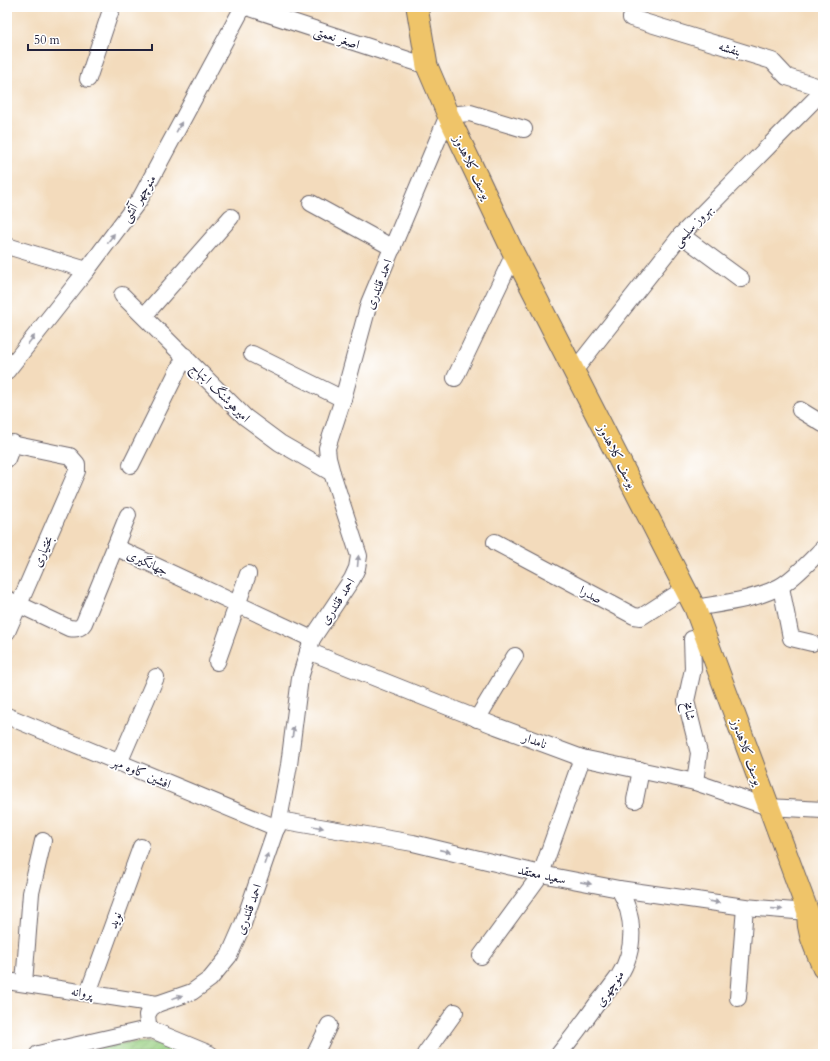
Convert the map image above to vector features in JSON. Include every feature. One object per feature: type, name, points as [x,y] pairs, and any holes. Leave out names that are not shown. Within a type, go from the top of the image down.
[{"type":"main road","name":"یوسف کلاهدوز","points":[[416,7],[427,66],[448,115],[514,254],[695,608],[808,912],[807,923],[809,932],[823,968]]},
{"type":"main road","name":"یوسف کلاهدوز","points":[[808,912],[819,919],[823,927]]},
{"type":"street","points":[[88,79],[112,7]]},
{"type":"street","name":"منوچهر آتشی","points":[[7,371],[87,270],[140,199],[243,7]]},
{"type":"street","name":"اصغر نعمتی","points":[[248,7],[427,66]]},
{"type":"street","name":"بنفشه","points":[[631,18],[772,61],[787,77],[823,88]]},
{"type":"street","name":"بهروز سلیمی","points":[[574,371],[681,236],[823,91]]},
{"type":"street","points":[[448,115],[470,112],[524,129]]},
{"type":"street","name":"احمد قلندری","points":[[157,1004],[192,992],[210,979],[228,956],[243,924],[278,824],[289,765],[300,678],[310,645],[352,579],[357,568],[359,556],[332,473],[327,448],[343,399],[369,303],[448,115]]},
{"type":"street","points":[[311,203],[393,248]]},
{"type":"street","points":[[144,316],[231,216]]},
{"type":"street","points":[[681,236],[741,278]]},
{"type":"street","points":[[7,246],[87,270]]},
{"type":"street","points":[[455,378],[514,254]]},
{"type":"street","name":"امیرهوشنگ ابتهاج","points":[[122,295],[245,417],[280,443],[332,473]]},
{"type":"street","points":[[252,354],[343,399]]},
{"type":"street","points":[[131,465],[185,356]]},
{"type":"street","points":[[800,410],[823,424]]},
{"type":"street","points":[[7,459],[10,443]]},
{"type":"street","name":"بختیاری","points":[[7,632],[13,602],[77,471],[77,464],[70,456],[10,443]]},
{"type":"street","points":[[115,547],[128,515]]},
{"type":"street","name":"صدرا","points":[[495,542],[634,616],[641,617],[686,588]]},
{"type":"street","name":"جهانگیری","points":[[13,602],[69,628],[76,629],[81,627],[115,547],[238,605],[310,645]]},
{"type":"street","points":[[695,608],[754,596],[780,587],[803,568],[823,548]]},
{"type":"street","points":[[217,662],[248,574]]},
{"type":"street","points":[[780,587],[791,638],[812,643]]},
{"type":"street","name":"شامخ","points":[[692,638],[693,669],[686,701],[699,753],[695,782]]},
{"type":"street","name":"نامدار","points":[[310,645],[477,718],[582,758],[695,782],[768,807],[823,810]]},
{"type":"street","points":[[477,718],[515,656]]},
{"type":"street","points":[[120,763],[156,677]]},
{"type":"street","name":"افشین کاوه مهر","points":[[7,716],[120,763],[278,824]]},
{"type":"street","points":[[481,956],[540,874],[582,758]]},
{"type":"street","points":[[635,800],[641,770]]},
{"type":"street","name":"سعید معتقد","points":[[278,824],[413,843],[540,874],[620,889],[745,907],[808,912]]},
{"type":"street","points":[[24,984],[31,893],[43,841]]},
{"type":"street","name":"نوید","points":[[88,993],[141,847]]},
{"type":"street","name":"منوچهری","points":[[559,1054],[619,976],[626,961],[631,944],[631,927],[629,908],[620,889]]},
{"type":"street","points":[[738,998],[745,907]]},
{"type":"street","name":"پروانه","points":[[7,981],[157,1004]]},
{"type":"street","points":[[152,1030],[148,1024],[147,1015],[151,1008],[157,1004]]},
{"type":"street","points":[[425,1054],[455,1012]]},
{"type":"street","points":[[315,1054],[329,1024]]},
{"type":"street","points":[[38,1054],[139,1031],[152,1030],[210,1054]]},
{"type":"green space","points":[[160,1042],[185,1054],[78,1054],[124,1043]]}]
